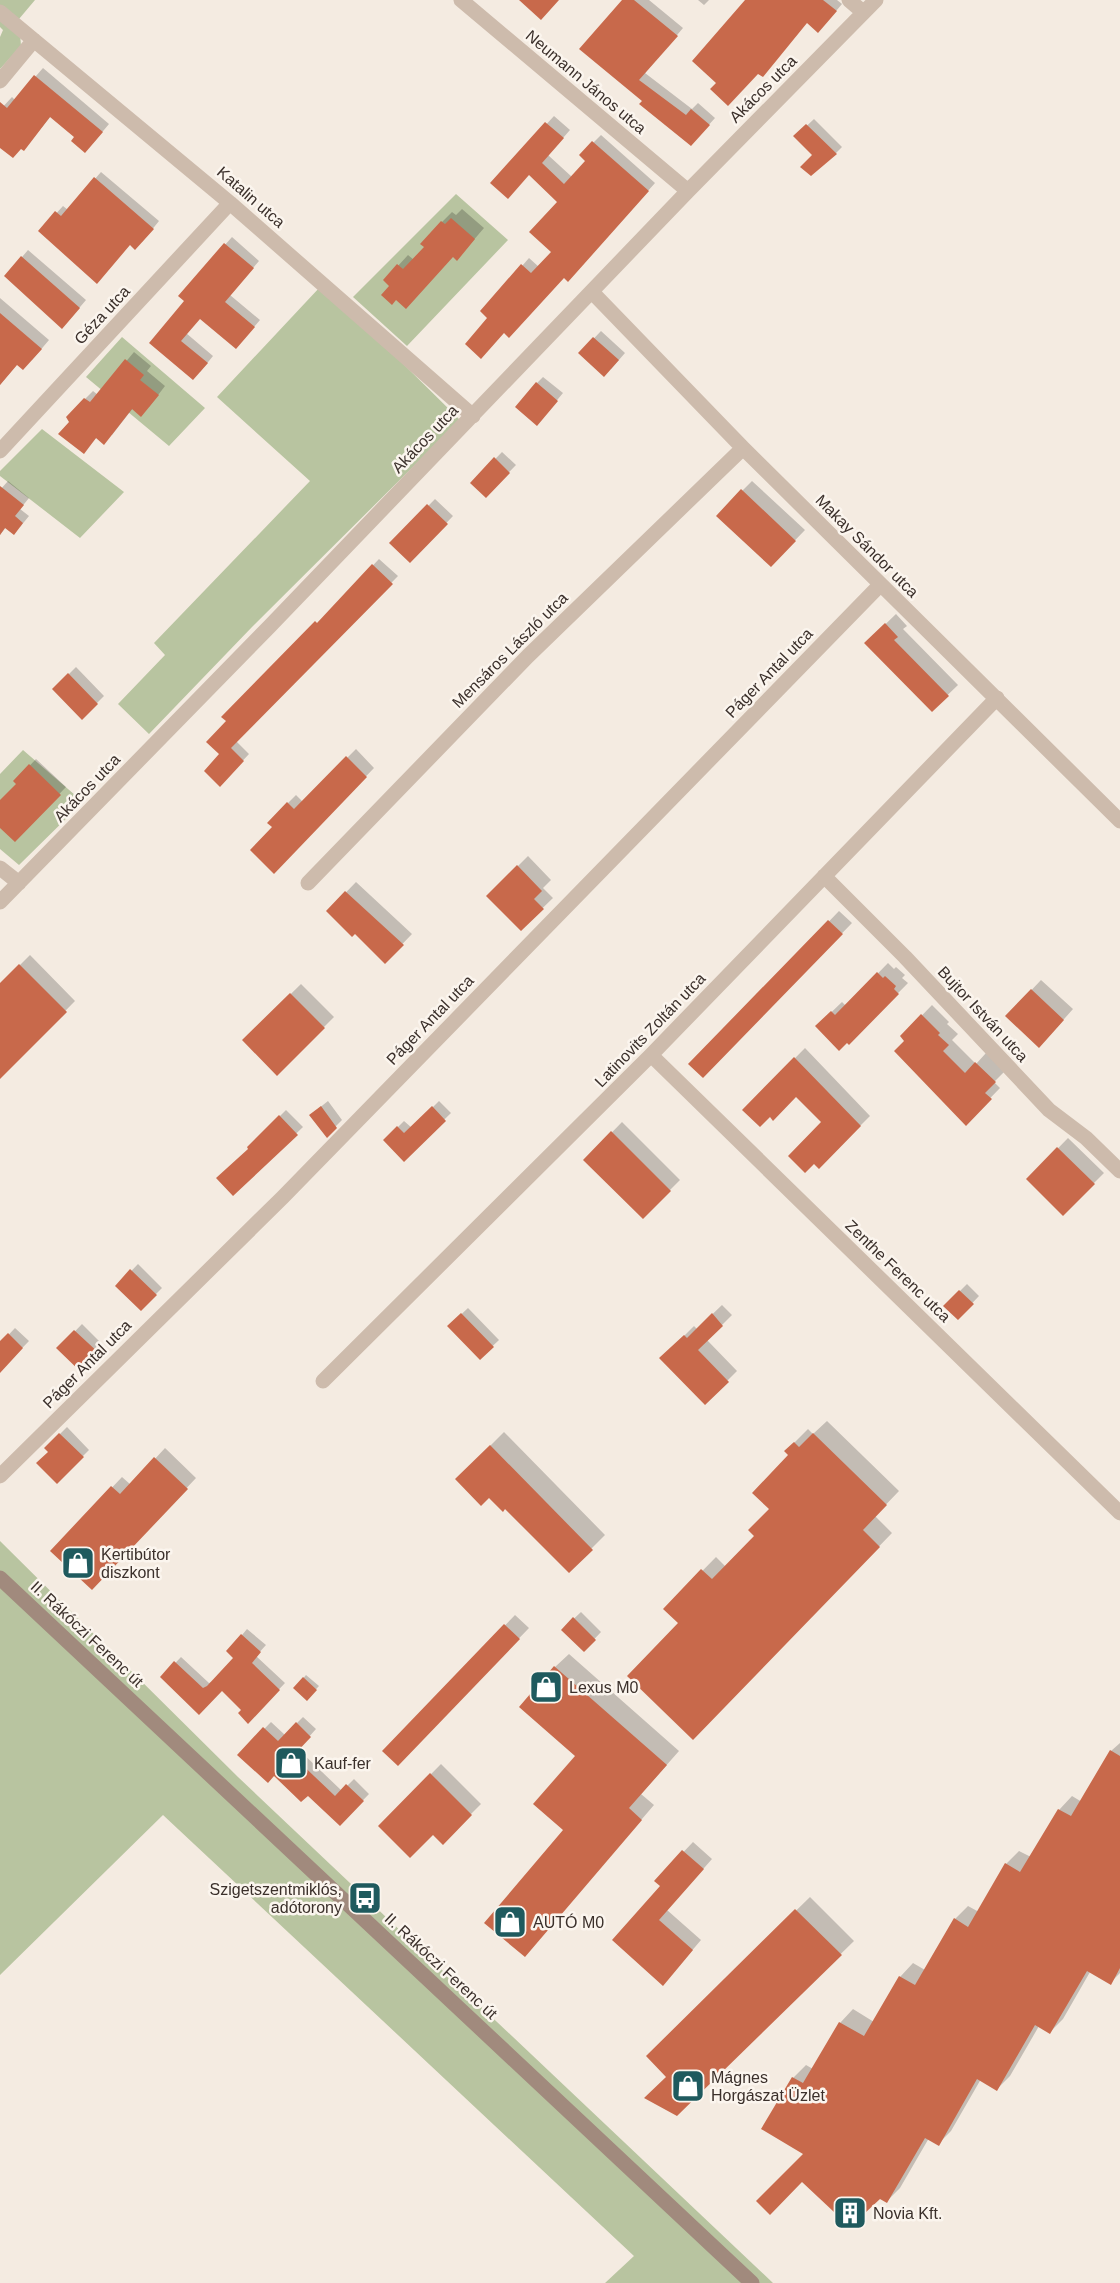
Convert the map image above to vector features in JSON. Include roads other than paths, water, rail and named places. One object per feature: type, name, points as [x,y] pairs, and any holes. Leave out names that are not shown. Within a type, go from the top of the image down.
[{"type":"main road","name":"II. Rákóczi Ferenc út","points":[[0,1578],[752,2283]]},
{"type":"street","name":"Neumann János utca","points":[[460,0],[688,191]]},
{"type":"street","points":[[849,0],[863,12]]},
{"type":"street","name":"Akácos utca","points":[[0,902],[876,0]]},
{"type":"street","name":"Katalin utca","points":[[0,12],[230,203],[473,416]]},
{"type":"street","points":[[0,81],[34,40]]},
{"type":"street","name":"Géza utca","points":[[0,451],[230,203]]},
{"type":"street","name":"Makay Sándor utca","points":[[592,291],[743,448],[1120,821]]},
{"type":"street","name":"Mensáros László utca","points":[[308,883],[528,656],[743,448]]},
{"type":"street","name":"Páger Antal utca","points":[[0,1476],[282,1197],[880,585]]},
{"type":"street","name":"Latinovits Zoltán utca","points":[[323,1381],[651,1055],[997,698]]},
{"type":"street","points":[[0,868],[19,883]]},
{"type":"street","name":"Bujtor István utca","points":[[824,876],[905,957],[1049,1110],[1086,1138],[1120,1171]]},
{"type":"street","name":"Zenthe Ferenc utca","points":[[651,1055],[1120,1513]]},
{"type":"place","name":"Kertibútor diszkont","points":[[78,1563]]},
{"type":"place","name":"Lexus M0","points":[[546,1687]]},
{"type":"place","name":"Kauf-fer","points":[[291,1763]]},
{"type":"place","name":"Szigetszentmiklós, adótorony","points":[[365,1898]]},
{"type":"place","name":"AUTÓ M0","points":[[510,1922]]},
{"type":"place","name":"Mágnes Horgászat Üzlet","points":[[688,2086]]},
{"type":"place","name":"Novia Kft.","points":[[850,2213]]}]
